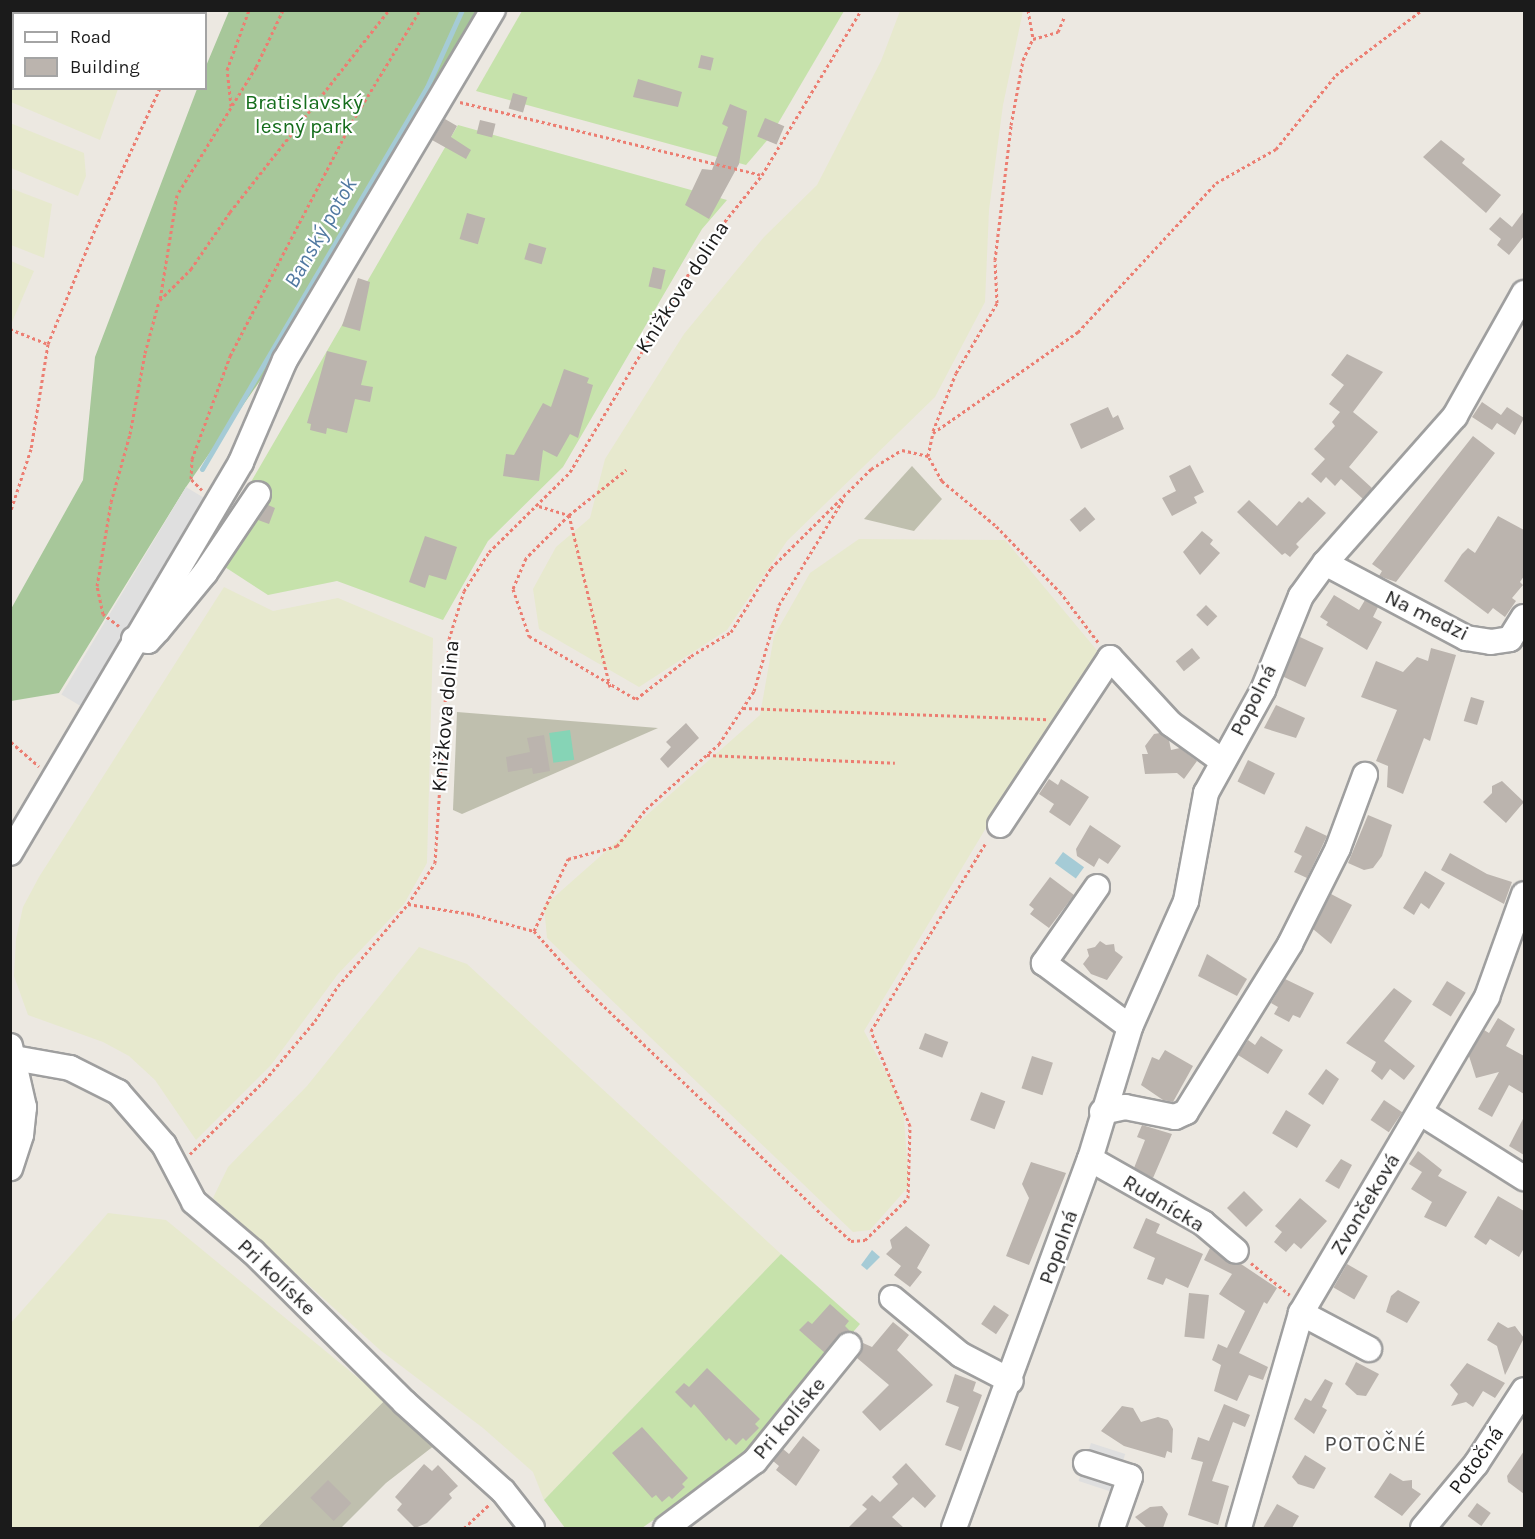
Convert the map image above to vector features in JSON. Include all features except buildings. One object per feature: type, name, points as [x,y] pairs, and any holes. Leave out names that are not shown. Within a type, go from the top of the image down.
[{"type":"street","points":[[10,853],[134,639],[254,439],[285,360],[334,283],[440,97],[493,10]]},
{"type":"street","name":"Popolná","points":[[954,1528],[1011,1381],[1089,1159],[1130,1027],[1186,901],[1206,793],[1221,760],[1263,690],[1301,596],[1325,563],[1455,416],[1524,293]]},
{"type":"street","points":[[134,639],[148,641],[158,630],[205,573],[258,494]]},
{"type":"street","name":"Na medzi","points":[[1325,563],[1466,638],[1491,642],[1510,639],[1524,617]]},
{"type":"street","points":[[1000,825],[1110,658],[1171,724],[1221,760]]},
{"type":"street","points":[[1102,1112],[1125,1107],[1175,1117],[1186,1112],[1290,944],[1338,848],[1365,775]]},
{"type":"street","points":[[1097,887],[1044,963],[1130,1027]]},
{"type":"street","name":"Zvončeková","points":[[1239,1528],[1297,1305],[1421,1113],[1487,997],[1524,894]]},
{"type":"street","points":[[10,1168],[21,1135],[24,1107],[12,1052]]},
{"type":"street","name":"Pri kolíske","points":[[12,1052],[70,1068],[118,1092],[164,1144],[194,1202],[253,1252],[404,1402],[503,1491],[532,1528]]},
{"type":"street","points":[[1421,1113],[1524,1178]]},
{"type":"street","name":"Rudnícka","points":[[1089,1159],[1203,1223],[1236,1251]]},
{"type":"street","points":[[892,1298],[961,1355],[1011,1381]]},
{"type":"street","points":[[1297,1305],[1369,1349]]},
{"type":"street","name":"Pri kolíske","points":[[666,1528],[755,1461],[849,1345]]},
{"type":"street","name":"Potočná","points":[[1424,1528],[1476,1464],[1524,1390]]},
{"type":"street","points":[[1086,1462],[1130,1477],[1112,1528]]},
{"type":"path","points":[[231,108],[227,70],[249,10]]},
{"type":"path","points":[[134,639],[103,614],[97,586],[111,502],[130,434],[145,354],[160,300],[177,195],[231,108],[283,10]]},
{"type":"path","points":[[160,300],[191,269],[230,212],[389,10]]},
{"type":"path","points":[[216,501],[194,485],[190,470],[230,356],[347,131],[420,10]]},
{"type":"path","name":"Knižkova dolina","points":[[177,1167],[265,1080],[408,904],[435,863],[449,639],[464,591],[489,552],[539,506],[570,472],[706,245],[762,175],[861,10]]},
{"type":"path","points":[[1028,10],[1033,39],[1023,60],[1011,125],[995,260],[997,303],[956,373],[933,433],[928,456],[942,481],[994,525],[1061,593],[1110,658]]},
{"type":"path","points":[[933,433],[1078,332],[1216,183],[1276,148],[1336,75],[1422,10]]},
{"type":"path","points":[[1033,39],[1058,32],[1065,18]]},
{"type":"path","points":[[10,513],[31,449],[48,344],[96,227],[159,90]]},
{"type":"path","points":[[440,97],[762,175]]},
{"type":"path","points":[[10,330],[48,344]]},
{"type":"path","points":[[626,470],[569,515],[526,558],[513,589],[529,636],[610,687],[636,699],[691,656],[731,632],[771,568],[871,470],[902,450],[928,456]]},
{"type":"path","points":[[534,931],[568,859],[617,846],[646,809],[707,755],[743,708],[754,691],[779,605],[846,494]]},
{"type":"path","points":[[539,506],[569,515]]},
{"type":"path","points":[[569,515],[610,687]]},
{"type":"path","points":[[743,708],[1068,719]]},
{"type":"path","points":[[11,742],[44,770]]},
{"type":"path","points":[[707,755],[895,763]]},
{"type":"path","points":[[408,904],[471,914],[534,931],[587,990],[830,1222],[851,1241],[865,1240],[908,1198],[910,1126],[872,1031],[985,844]]},
{"type":"path","points":[[1236,1251],[1297,1305]]},
{"type":"path","points":[[464,1528],[503,1491]]},
{"type":"shaded area","points":[[900,11],[1023,11],[1003,105],[989,210],[985,302],[935,397],[787,541],[727,630],[639,687],[539,629],[533,589],[556,547],[590,518],[605,459],[684,334],[764,237],[817,185],[881,61]]},
{"type":"shaded area","points":[[11,38],[12,90],[118,90],[100,140],[11,102]]},
{"type":"shaded area","points":[[81,90],[91,90],[84,108],[76,104]]},
{"type":"shaded area","points":[[10,123],[84,153],[86,176],[78,196],[11,168]]},
{"type":"shaded area","points":[[10,188],[52,204],[44,258],[11,245]]},
{"type":"shaded area","points":[[11,261],[34,271],[12,322],[10,322]]},
{"type":"shaded area","points":[[912,466],[942,499],[914,531],[864,519]]},
{"type":"shaded area","points":[[186,487],[208,500],[84,708],[61,694]]},
{"type":"shaded area","points":[[859,539],[1005,540],[1100,654],[1013,783],[864,1031],[903,1105],[909,1186],[870,1230],[853,1232],[547,938],[544,906],[760,715],[774,636],[810,573]]},
{"type":"shaded area","points":[[224,587],[273,611],[338,598],[433,638],[427,863],[404,904],[338,974],[271,1065],[196,1140],[155,1080],[129,1056],[103,1042],[28,1015],[14,976],[16,939],[23,907],[39,877]]},
{"type":"shaded area","points":[[457,712],[658,728],[462,814],[453,810]]},
{"type":"shaded area","points":[[419,947],[467,964],[781,1254],[544,1500],[533,1472],[483,1428],[380,1350],[213,1198],[228,1167],[307,1086]]},
{"type":"shaded area","points":[[108,1213],[166,1220],[385,1400],[257,1528],[11,1528],[11,1323]]},
{"type":"shaded area","points":[[385,1400],[435,1445],[386,1483],[341,1528],[257,1528]]},
{"type":"shaded area","points":[[1091,1443],[1125,1454],[1113,1492],[1079,1481]]},
{"type":"green space","name":"Bratislavský lesný park","points":[[229,11],[479,11],[271,365],[186,487],[59,693],[11,701],[11,609],[83,480],[95,357],[197,90],[207,90],[207,64]]},
{"type":"green space","points":[[522,11],[844,11],[770,137],[746,165],[476,91]]},
{"type":"green space","points":[[458,125],[727,200],[702,229],[563,467],[488,541],[443,620],[337,581],[268,595],[208,556]]},
{"type":"green space","points":[[570,730],[574,760],[553,763],[549,733]]},
{"type":"green space","points":[[781,1254],[860,1324],[749,1453],[642,1528],[565,1528],[544,1500]]},
{"type":"water","points":[[1063,852],[1084,867],[1076,879],[1055,863]]},
{"type":"water","points":[[872,1250],[880,1257],[867,1270],[861,1265]]},
{"type":"waterway","name":"Banský potok","points":[[202,469],[427,87],[462,10]]},
{"type":"district","name":"POTOČNÉ","points":[[1376,1445]]}]
